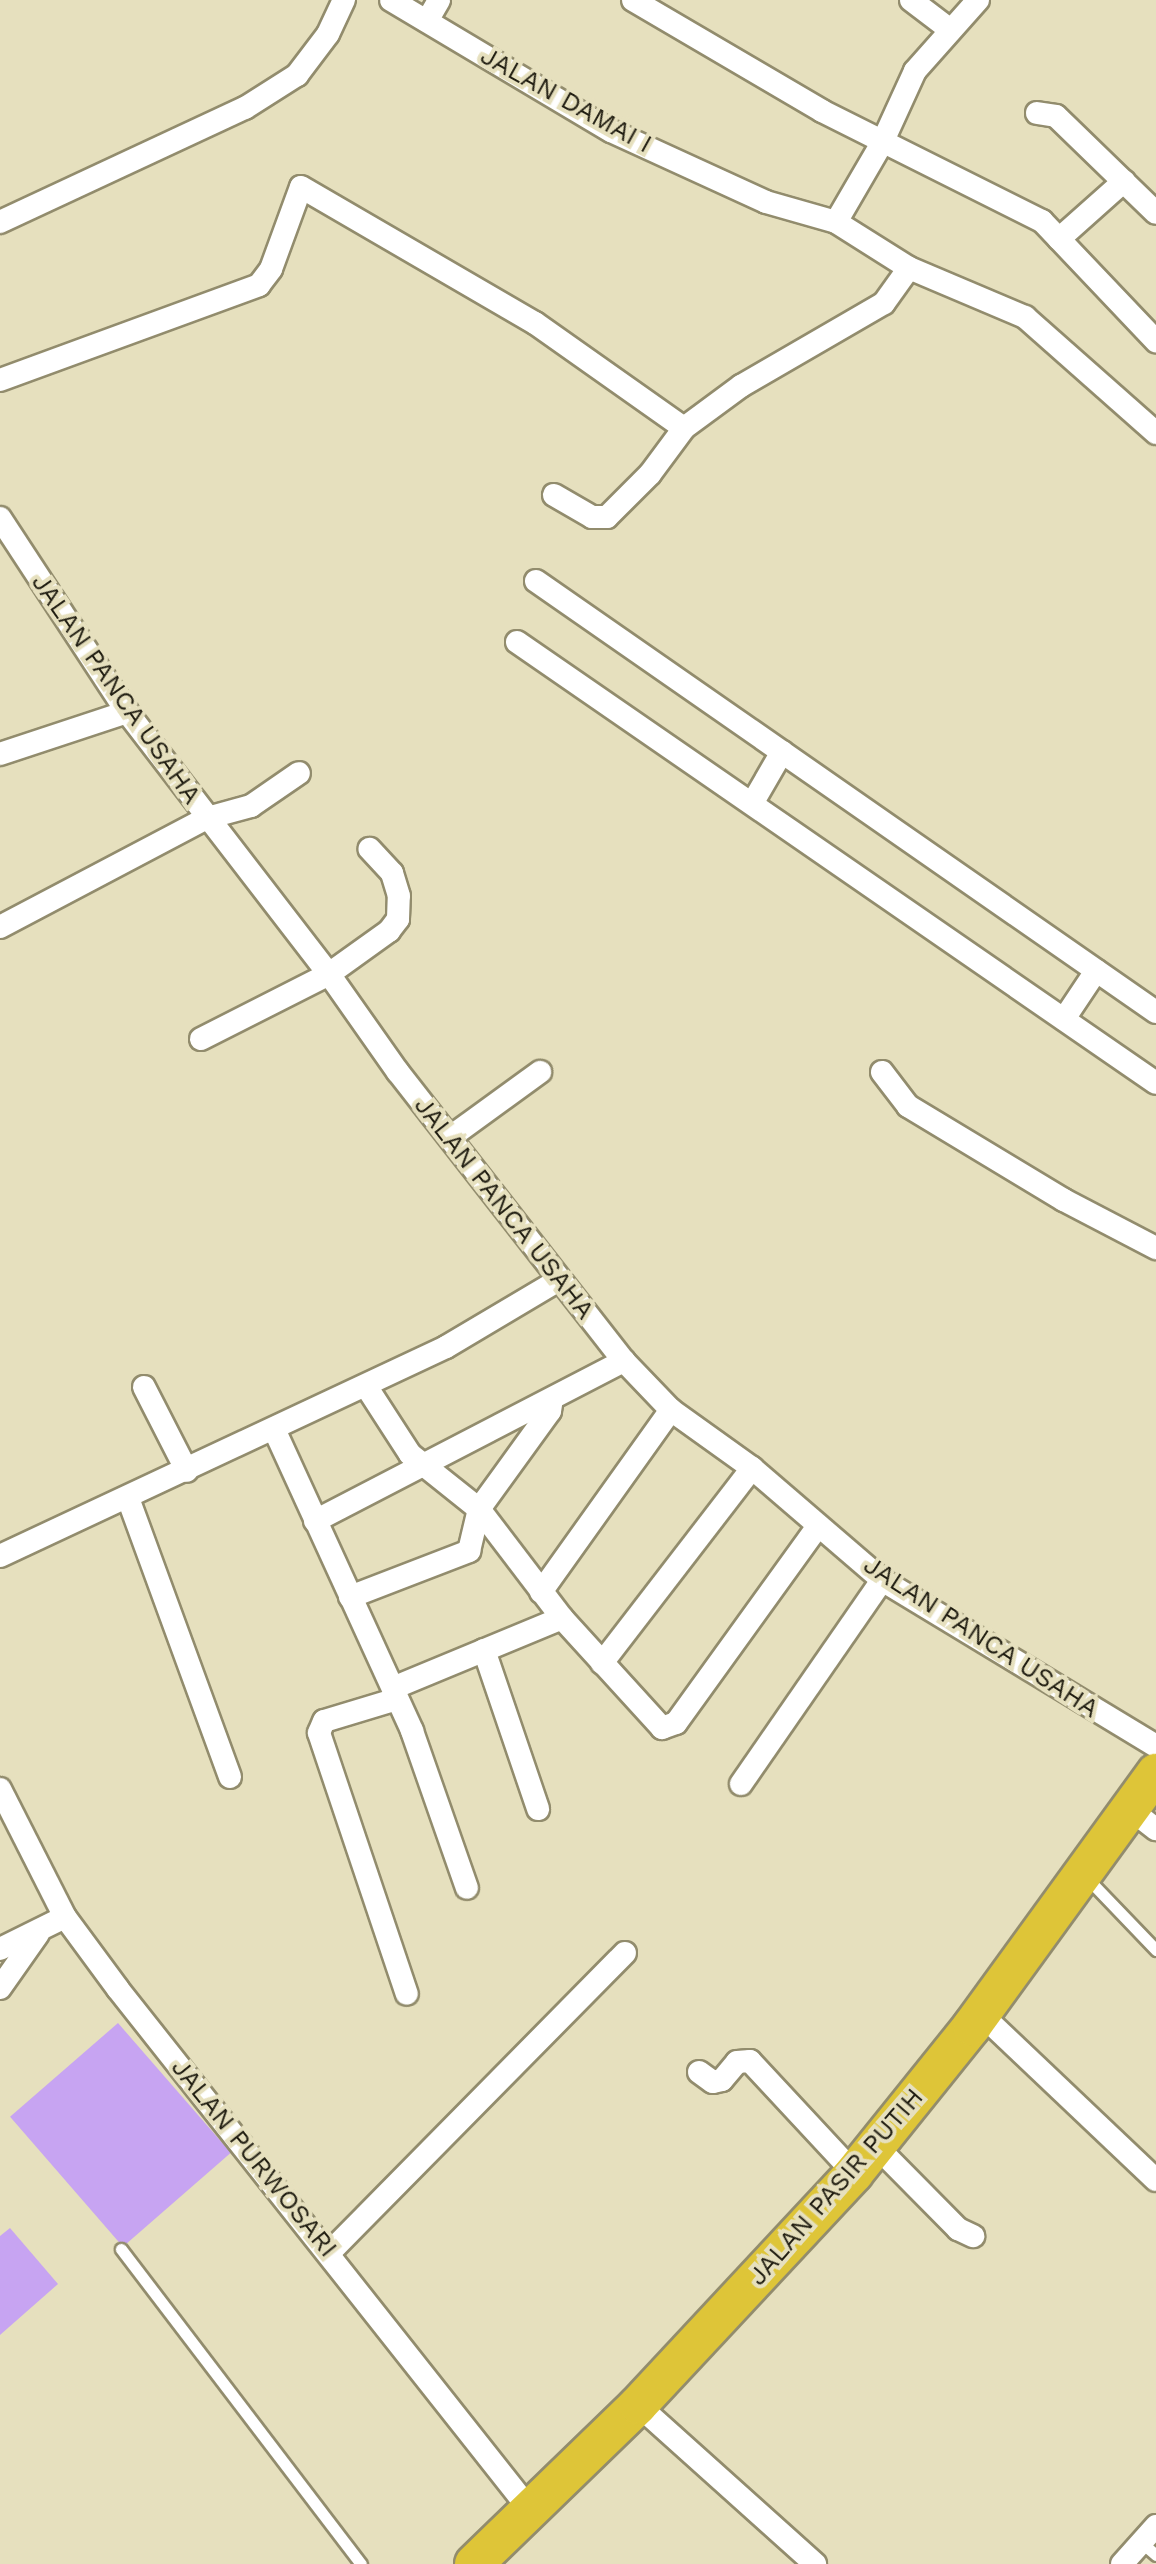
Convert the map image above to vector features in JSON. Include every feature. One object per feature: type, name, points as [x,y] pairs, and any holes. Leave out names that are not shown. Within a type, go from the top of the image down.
[{"type":"highway","name":"JALAN PASIR PUTIH","points":[[474,2564],[638,2405],[865,2160],[981,2014],[1084,1875],[1143,1819],[1156,1773]]},
{"type":"street","points":[[0,222],[245,108],[297,75],[328,34],[344,0]]},
{"type":"street","name":"JALAN DAMAI I","points":[[391,0],[611,131],[766,202],[836,222],[909,268],[1025,317],[1156,433]]},
{"type":"street","points":[[427,21],[439,0]]},
{"type":"street","points":[[633,0],[705,47],[882,143],[954,173],[1042,221],[1156,341]]},
{"type":"street","points":[[911,0],[949,29]]},
{"type":"street","points":[[836,222],[882,143],[915,71],[949,29],[978,0]]},
{"type":"street","points":[[1037,113],[1056,116],[1156,213]]},
{"type":"street","points":[[1059,239],[1124,181]]},
{"type":"street","points":[[0,380],[259,285],[271,269],[301,187],[535,323],[684,428]]},
{"type":"street","points":[[554,495],[592,517],[607,517],[650,474],[684,428],[741,386],[884,303],[909,268]]},
{"type":"street","name":"JALAN PANCA USAHA","points":[[0,518],[127,712],[329,974],[398,1072],[452,1136],[559,1280],[624,1361],[671,1410],[752,1468],[882,1580],[1156,1746]]},
{"type":"street","points":[[536,581],[1156,1012]]},
{"type":"street","points":[[517,642],[1156,1083]]},
{"type":"street","points":[[0,754],[127,712]]},
{"type":"street","points":[[753,802],[782,752]]},
{"type":"street","points":[[0,927],[207,818],[251,806],[299,773]]},
{"type":"street","points":[[201,1039],[329,974],[389,931],[398,919],[392,873],[370,849]]},
{"type":"street","points":[[1064,1019],[1096,971]]},
{"type":"street","points":[[452,1136],[540,1072]]},
{"type":"street","points":[[882,1072],[908,1106],[1064,1200],[1156,1248]]},
{"type":"street","points":[[0,1556],[366,1386],[559,1280]]},
{"type":"street","points":[[315,1521],[427,1467],[499,1424],[624,1361]]},
{"type":"street","points":[[366,1386],[410,1454],[479,1509],[562,1618],[653,1720],[671,1728],[818,1526]]},
{"type":"street","points":[[144,1387],[187,1471]]},
{"type":"street","points":[[350,1597],[469,1551],[479,1509],[550,1411],[552,1399]]},
{"type":"street","points":[[541,1592],[671,1410]]},
{"type":"street","points":[[499,1424],[520,1454]]},
{"type":"street","points":[[274,1429],[395,1693],[467,1888]]},
{"type":"street","points":[[602,1663],[752,1468]]},
{"type":"street","points":[[128,1498],[230,1777]]},
{"type":"street","points":[[741,1784],[882,1580]]},
{"type":"street","points":[[407,1994],[319,1733],[324,1721],[395,1693],[484,1650],[562,1618]]},
{"type":"street","points":[[484,1650],[538,1809]]},
{"type":"street","name":"JALAN PURWOSARI","points":[[0,1789],[65,1917],[531,2511]]},
{"type":"street","points":[[0,1949],[38,1934],[65,1917]]},
{"type":"street","points":[[0,1988],[38,1934]]},
{"type":"street","points":[[330,2252],[625,1953]]},
{"type":"street","points":[[981,2014],[1156,2180]]},
{"type":"street","points":[[699,2072],[713,2082],[744,2057],[865,2160],[958,2229],[973,2236]]},
{"type":"street","points":[[638,2405],[815,2564]]},
{"type":"street","points":[[1122,2564],[1151,2541]]},
{"type":"lane","points":[[1084,1875],[1156,1950]]},
{"type":"lane","points":[[121,2249],[361,2564]]},
{"type":"building","points":[[118,2023],[231,2153],[123,2247],[10,2117]]},
{"type":"building","points":[[10,2228],[58,2284],[0,2335],[0,2236]]}]
